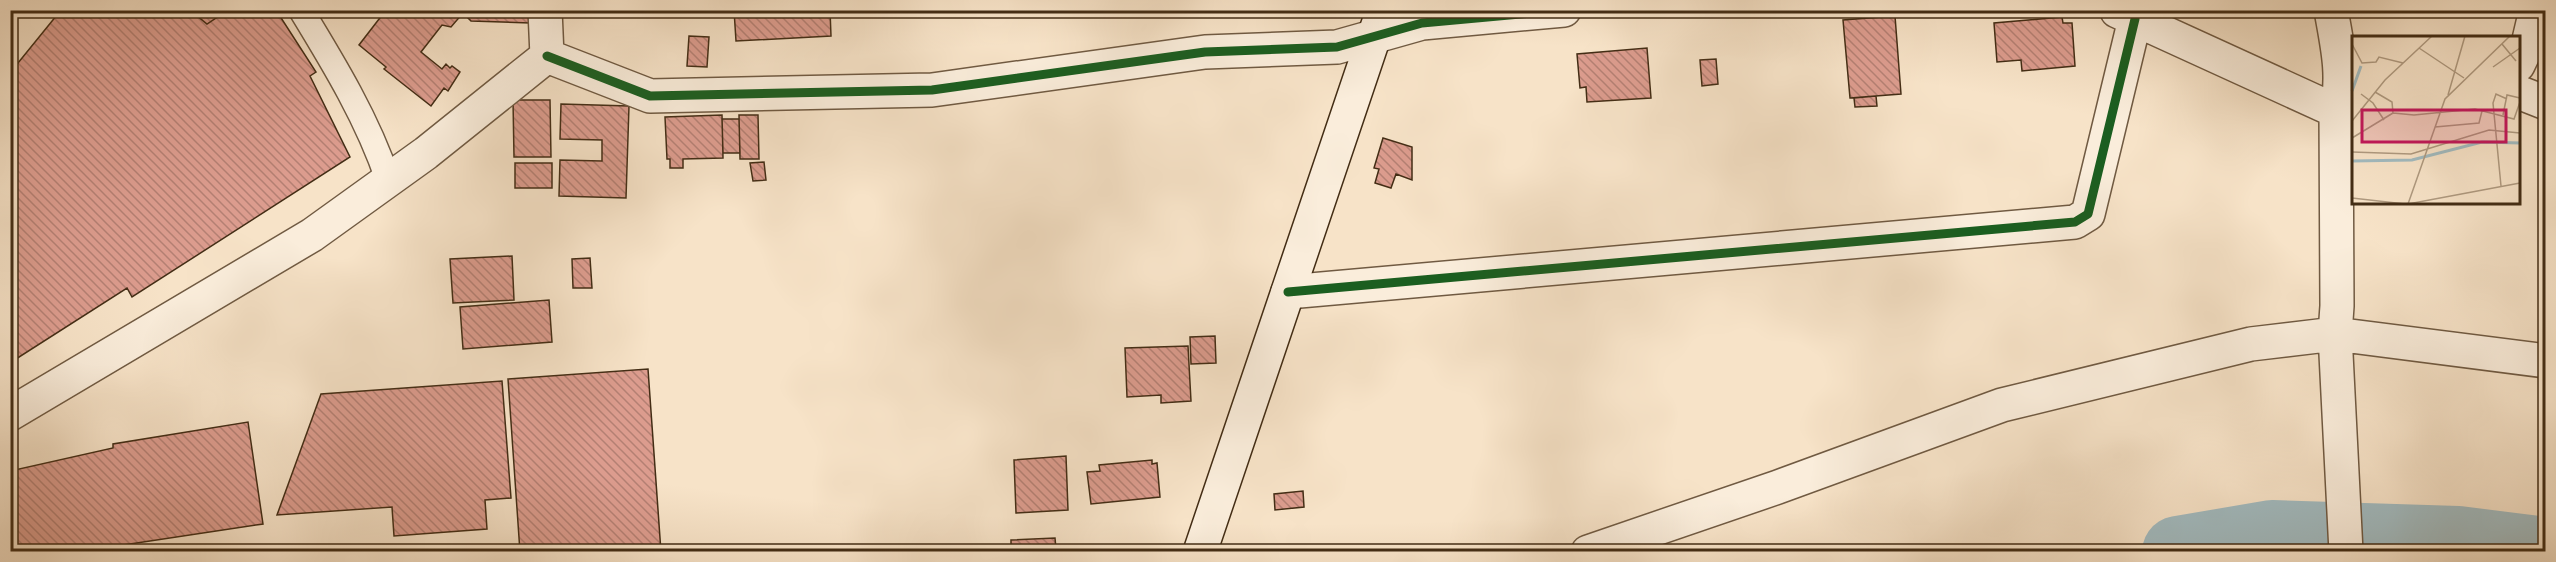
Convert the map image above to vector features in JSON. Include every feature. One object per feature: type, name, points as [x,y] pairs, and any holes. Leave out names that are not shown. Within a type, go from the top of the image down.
[{"type":"street","points":[[546,10],[547,56]]},
{"type":"street","points":[[547,56],[650,96],[932,90],[1205,52],[1336,47],[1378,25],[1564,10]]},
{"type":"street","points":[[2331,10],[2339,52],[2341,92],[2345,113],[2335,346],[2346,552]]},
{"type":"street","points":[[2520,61],[2528,44],[2536,10]]},
{"type":"street","points":[[1288,292],[2075,222],[2088,214],[2125,15],[2345,113]]},
{"type":"street","points":[[1200,552],[1378,25]]},
{"type":"street","points":[[10,414],[312,235],[426,153],[547,56]]},
{"type":"street","points":[[2520,93],[2546,103]]},
{"type":"street","points":[[1588,552],[1778,487],[2002,405],[2252,344],[2335,346],[2546,361]]},
{"type":"lane","points":[[301,10],[339,72],[381,159],[388,180]]},
{"type":"building","points":[[61,10],[190,10],[207,24],[228,10],[276,10],[316,72],[310,76],[350,157],[132,297],[127,288],[16,359],[13,356],[10,357],[10,58],[18,63]]},
{"type":"building","points":[[190,10],[228,10],[207,24]]},
{"type":"building","points":[[386,10],[530,10],[530,23],[471,21],[463,13],[451,27],[442,25],[421,52],[442,69],[446,64],[460,72],[448,91],[444,88],[431,106],[384,69],[386,67],[359,45]]},
{"type":"building","points":[[734,10],[830,10],[831,36],[736,41]]},
{"type":"building","points":[[1895,16],[1901,94],[1850,98],[1843,20]]},
{"type":"building","points":[[2062,17],[2063,23],[2072,23],[2075,66],[2022,71],[2021,60],[1997,62],[1994,23]]},
{"type":"building","points":[[689,36],[709,37],[707,67],[687,66]]},
{"type":"building","points":[[1647,48],[1651,98],[1587,102],[1586,87],[1580,88],[1577,54]]},
{"type":"building","points":[[1716,59],[1718,84],[1702,86],[1700,60]]},
{"type":"building","points":[[1876,96],[1877,106],[1855,107],[1854,98]]},
{"type":"building","points":[[513,100],[550,100],[551,157],[514,157]]},
{"type":"building","points":[[561,104],[629,106],[626,198],[559,196],[560,160],[602,161],[602,140],[560,139]]},
{"type":"building","points":[[722,115],[723,158],[683,159],[683,168],[670,168],[670,159],[667,159],[665,117]]},
{"type":"building","points":[[739,115],[758,115],[759,159],[740,159]]},
{"type":"building","points":[[722,119],[739,119],[740,153],[723,153]]},
{"type":"building","points":[[1383,138],[1412,147],[1412,180],[1396,174],[1391,188],[1375,183],[1379,169],[1374,168]]},
{"type":"building","points":[[764,162],[766,180],[753,181],[750,163]]},
{"type":"building","points":[[515,163],[552,163],[552,188],[515,188]]},
{"type":"building","points":[[512,256],[514,300],[453,303],[450,259]]},
{"type":"building","points":[[590,258],[592,288],[573,288],[572,259]]},
{"type":"building","points":[[549,300],[552,342],[463,349],[460,307]]},
{"type":"building","points":[[1215,336],[1216,363],[1191,364],[1190,337]]},
{"type":"building","points":[[1188,346],[1191,401],[1161,403],[1161,395],[1127,397],[1125,348]]},
{"type":"building","points":[[648,369],[661,552],[520,552],[508,379]]},
{"type":"building","points":[[502,381],[511,498],[485,500],[487,529],[394,536],[392,507],[277,515],[321,394]]},
{"type":"building","points":[[248,422],[263,524],[77,552],[10,552],[10,471],[113,448],[113,444]]},
{"type":"building","points":[[1066,456],[1068,510],[1016,513],[1014,460]]},
{"type":"building","points":[[1152,460],[1152,464],[1157,463],[1160,497],[1091,504],[1087,472],[1100,471],[1099,465]]},
{"type":"building","points":[[1303,491],[1304,507],[1275,510],[1274,494]]},
{"type":"building","points":[[1055,538],[1056,549],[1066,548],[1066,552],[1011,552],[1011,540]]},
{"type":"waterway","points":[[2178,552],[2272,536],[2458,542],[2538,552]]},
{"type":"cycle path","points":[[547,56],[650,96],[932,90],[1205,52],[1337,47],[1422,23],[1564,10]]},
{"type":"cycle path","points":[[1288,292],[2075,222],[2088,214],[2135,19]]}]
